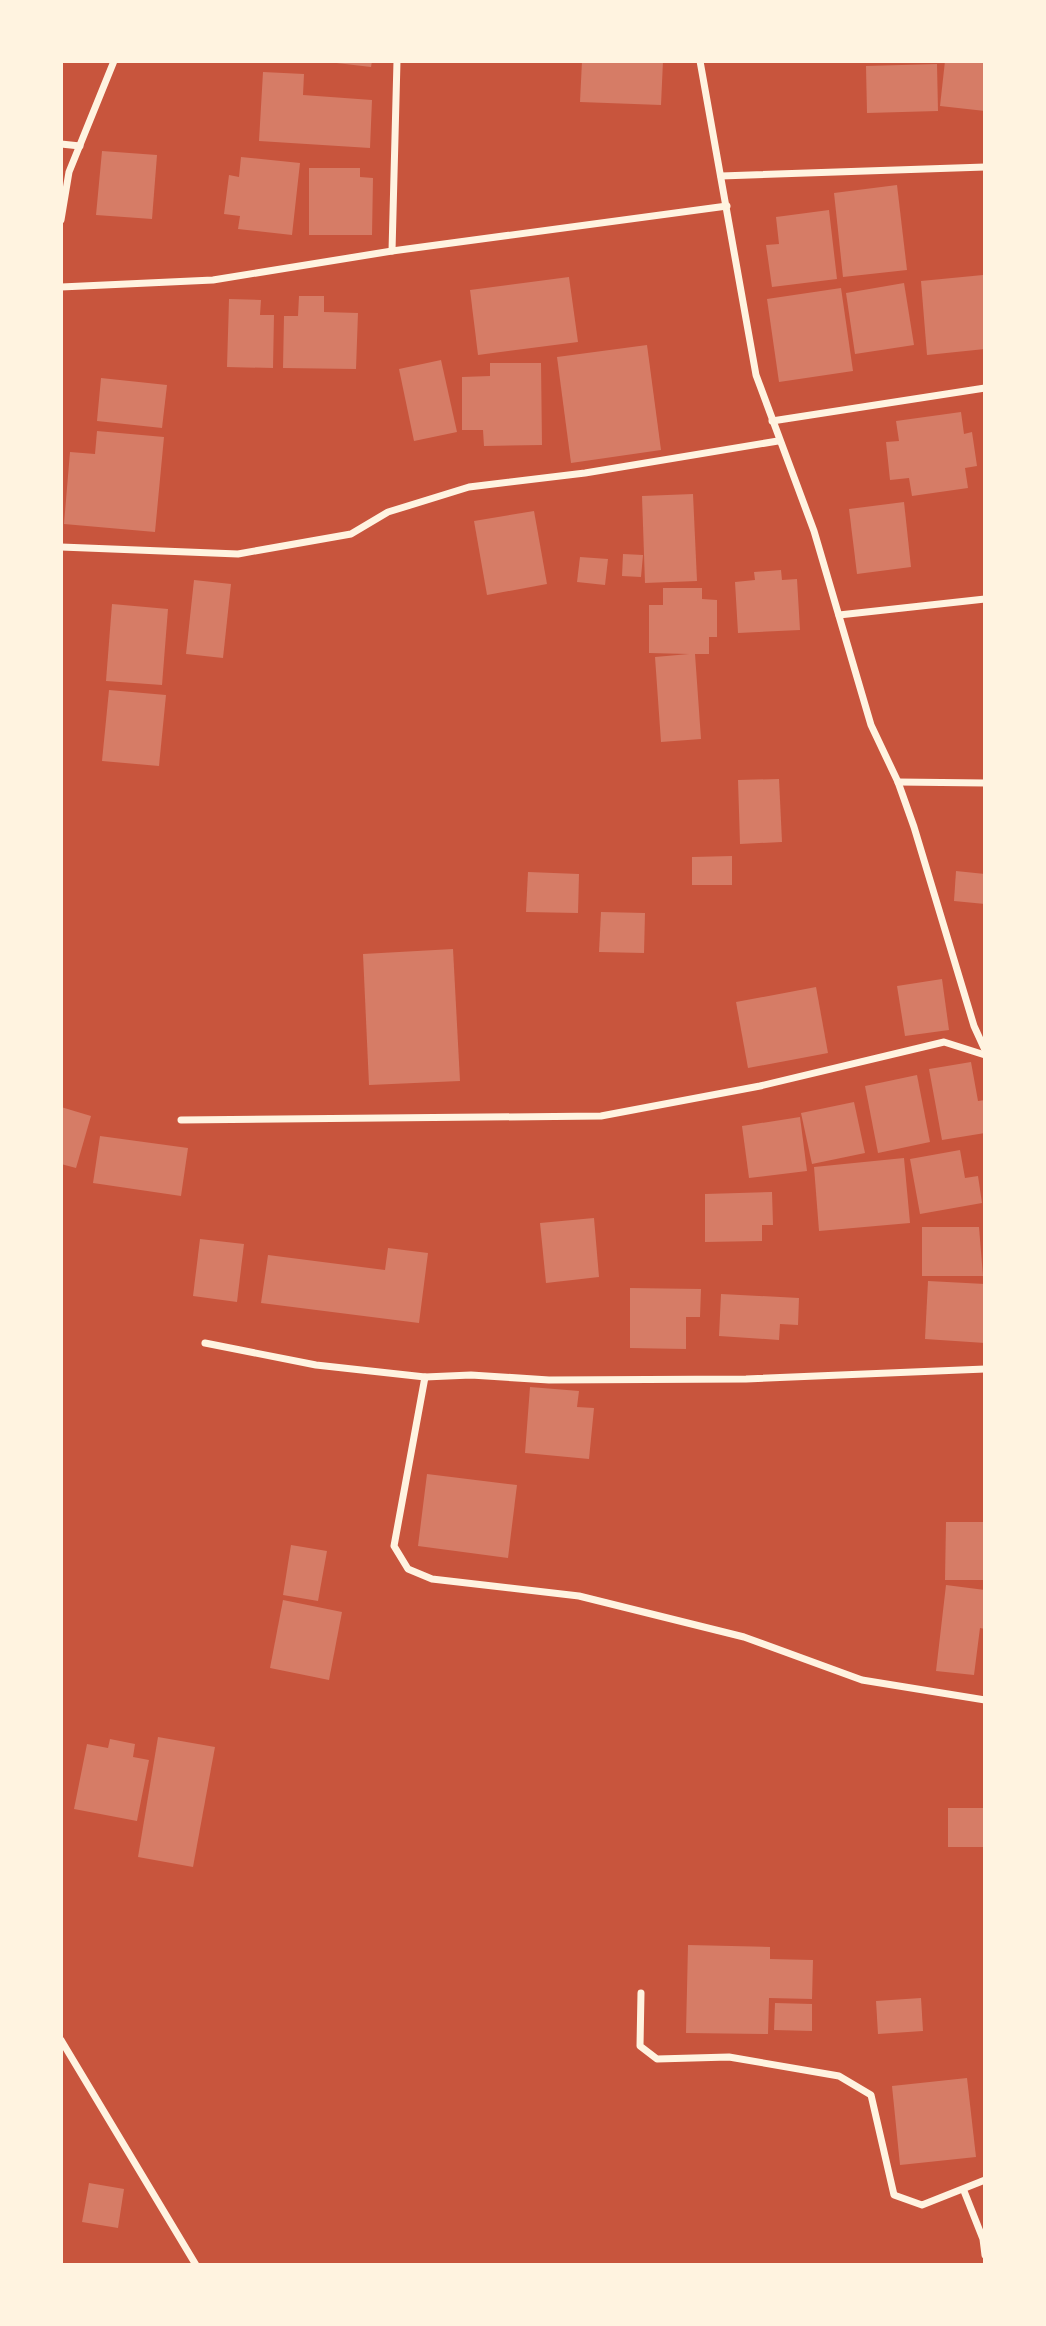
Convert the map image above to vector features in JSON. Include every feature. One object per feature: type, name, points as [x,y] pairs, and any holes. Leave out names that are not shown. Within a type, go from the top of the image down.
[{"type":"street","points":[[61,220],[69,172],[114,61]]},
{"type":"street","points":[[392,251],[397,61]]},
{"type":"street","points":[[700,61],[756,375],[778,441],[814,531],[872,726],[898,782],[974,1026],[985,1053]]},
{"type":"street","points":[[61,144],[79,146]]},
{"type":"street","points":[[721,176],[985,167]]},
{"type":"street","points":[[61,287],[213,280],[392,251],[727,206]]},
{"type":"street","points":[[772,421],[985,388]]},
{"type":"street","points":[[61,547],[238,554],[351,534],[388,512],[469,487],[585,473],[778,441]]},
{"type":"street","points":[[839,615],[985,599]]},
{"type":"street","points":[[898,782],[985,783]]},
{"type":"street","points":[[181,1120],[601,1116],[760,1086],[944,1042],[985,1053]]},
{"type":"street","points":[[205,1343],[316,1365],[425,1377],[471,1375],[549,1380],[746,1379],[985,1368]]},
{"type":"street","points":[[425,1377],[394,1546],[408,1569],[432,1579],[579,1596],[653,1612],[744,1637],[862,1680],[985,1700]]},
{"type":"street","points":[[641,1993],[640,2046],[657,2059],[729,2057],[839,2076],[872,2095],[894,2195],[922,2205],[964,2191],[985,2180]]},
{"type":"street","points":[[61,2040],[196,2265]]},
{"type":"street","points":[[964,2191],[983,2239],[985,2255]]},
{"type":"building","points":[[319,61],[372,61],[371,67]]},
{"type":"building","points":[[582,61],[663,61],[661,105],[580,102]]},
{"type":"building","points":[[945,61],[985,63],[985,111],[940,106]]},
{"type":"building","points":[[937,64],[938,111],[867,113],[866,66]]},
{"type":"building","points":[[263,72],[304,74],[303,95],[372,100],[370,148],[259,141]]},
{"type":"building","points":[[102,151],[157,155],[152,219],[96,215]]},
{"type":"building","points":[[241,157],[300,163],[292,235],[238,229],[240,216],[224,214],[229,175],[239,177]]},
{"type":"building","points":[[309,168],[360,168],[360,177],[373,178],[372,235],[309,235]]},
{"type":"building","points":[[897,185],[907,270],[843,277],[834,193]]},
{"type":"building","points":[[829,210],[837,279],[772,287],[766,245],[779,244],[776,217]]},
{"type":"building","points":[[983,275],[985,349],[927,355],[921,281]]},
{"type":"building","points":[[569,277],[578,342],[478,355],[470,290]]},
{"type":"building","points":[[904,283],[914,345],[855,354],[846,293]]},
{"type":"building","points":[[841,288],[853,371],[779,382],[767,299]]},
{"type":"building","points":[[299,296],[324,296],[324,312],[358,313],[356,369],[283,368],[284,316],[298,316]]},
{"type":"building","points":[[229,299],[261,300],[260,315],[274,315],[273,368],[227,367]]},
{"type":"building","points":[[647,345],[661,450],[571,463],[557,357]]},
{"type":"building","points":[[441,360],[457,432],[414,441],[399,369]]},
{"type":"building","points":[[490,363],[541,363],[542,445],[484,446],[483,430],[462,430],[462,377],[490,376]]},
{"type":"building","points":[[101,378],[167,385],[162,428],[97,421]]},
{"type":"building","points":[[961,412],[964,434],[972,432],[977,466],[965,468],[968,488],[912,496],[909,478],[890,480],[886,442],[899,441],[896,421]]},
{"type":"building","points":[[97,431],[164,437],[155,532],[64,524],[70,452],[95,454]]},
{"type":"building","points":[[693,494],[697,581],[645,583],[642,496]]},
{"type":"building","points":[[904,502],[911,567],[857,574],[849,509]]},
{"type":"building","points":[[534,511],[547,584],[487,595],[474,521]]},
{"type":"building","points":[[623,554],[643,555],[641,577],[622,576]]},
{"type":"building","points":[[580,557],[608,559],[605,585],[577,582]]},
{"type":"building","points":[[781,570],[782,580],[797,579],[800,630],[738,633],[735,582],[755,580],[754,572]]},
{"type":"building","points":[[194,580],[231,584],[223,658],[186,654]]},
{"type":"building","points":[[663,588],[702,588],[702,599],[717,600],[717,637],[709,637],[709,654],[695,654],[701,739],[661,742],[655,657],[689,654],[649,653],[649,605],[663,605]]},
{"type":"building","points":[[112,604],[168,609],[162,685],[106,681]]},
{"type":"building","points":[[109,690],[166,695],[159,766],[102,761]]},
{"type":"building","points":[[779,779],[782,842],[740,844],[738,780]]},
{"type":"building","points":[[732,856],[732,885],[692,885],[692,857]]},
{"type":"building","points":[[956,871],[985,874],[985,904],[954,901]]},
{"type":"building","points":[[528,872],[579,874],[578,913],[526,912]]},
{"type":"building","points":[[601,912],[645,913],[644,953],[599,952]]},
{"type":"building","points":[[453,949],[460,1081],[369,1085],[363,954]]},
{"type":"building","points":[[942,979],[949,1030],[905,1036],[897,986]]},
{"type":"building","points":[[816,987],[828,1053],[748,1068],[736,1002]]},
{"type":"building","points":[[971,1062],[978,1101],[985,1100],[985,1133],[942,1140],[929,1069]]},
{"type":"building","points":[[917,1075],[930,1142],[878,1153],[865,1086]]},
{"type":"building","points":[[854,1102],[865,1153],[812,1164],[801,1113]]},
{"type":"building","points":[[61,1107],[91,1116],[76,1168],[61,1164]]},
{"type":"building","points":[[800,1117],[807,1171],[749,1178],[742,1126]]},
{"type":"building","points":[[100,1136],[188,1148],[181,1196],[93,1183]]},
{"type":"building","points":[[960,1150],[965,1178],[978,1176],[982,1203],[920,1214],[910,1159]]},
{"type":"building","points":[[904,1158],[910,1223],[819,1231],[814,1167]]},
{"type":"building","points":[[772,1192],[773,1225],[762,1225],[762,1241],[705,1242],[705,1194]]},
{"type":"building","points":[[594,1218],[599,1277],[546,1283],[540,1223]]},
{"type":"building","points":[[922,1227],[979,1227],[983,1276],[922,1276]]},
{"type":"building","points":[[200,1239],[244,1244],[237,1302],[193,1296]]},
{"type":"building","points":[[388,1248],[428,1253],[419,1323],[261,1303],[268,1255],[385,1270]]},
{"type":"building","points":[[928,1281],[985,1284],[985,1343],[925,1339]]},
{"type":"building","points":[[630,1288],[701,1289],[700,1317],[686,1317],[686,1349],[630,1348]]},
{"type":"building","points":[[721,1294],[799,1298],[798,1325],[780,1324],[779,1340],[719,1336]]},
{"type":"building","points":[[530,1387],[579,1391],[577,1407],[594,1408],[589,1459],[525,1453]]},
{"type":"building","points":[[427,1474],[517,1485],[508,1558],[418,1546]]},
{"type":"building","points":[[946,1522],[985,1522],[985,1580],[945,1580]]},
{"type":"building","points":[[291,1545],[327,1551],[318,1601],[283,1595]]},
{"type":"building","points":[[946,1585],[985,1590],[985,1629],[980,1628],[974,1675],[936,1671]]},
{"type":"building","points":[[283,1600],[342,1612],[329,1680],[270,1668]]},
{"type":"building","points":[[158,1737],[215,1747],[193,1867],[138,1857]]},
{"type":"building","points":[[110,1739],[135,1744],[133,1757],[149,1760],[137,1821],[74,1809],[87,1744],[108,1748]]},
{"type":"building","points":[[948,1808],[985,1808],[985,1847],[948,1847]]},
{"type":"building","points":[[688,1945],[770,1947],[770,1959],[813,1960],[812,1999],[769,1998],[768,2034],[686,2033]]},
{"type":"building","points":[[921,1998],[923,2031],[878,2034],[876,2001]]},
{"type":"building","points":[[775,2003],[812,2004],[812,2031],[774,2030]]},
{"type":"building","points":[[967,2078],[976,2157],[900,2165],[892,2086]]},
{"type":"building","points":[[89,2183],[124,2189],[118,2228],[82,2222]]}]
